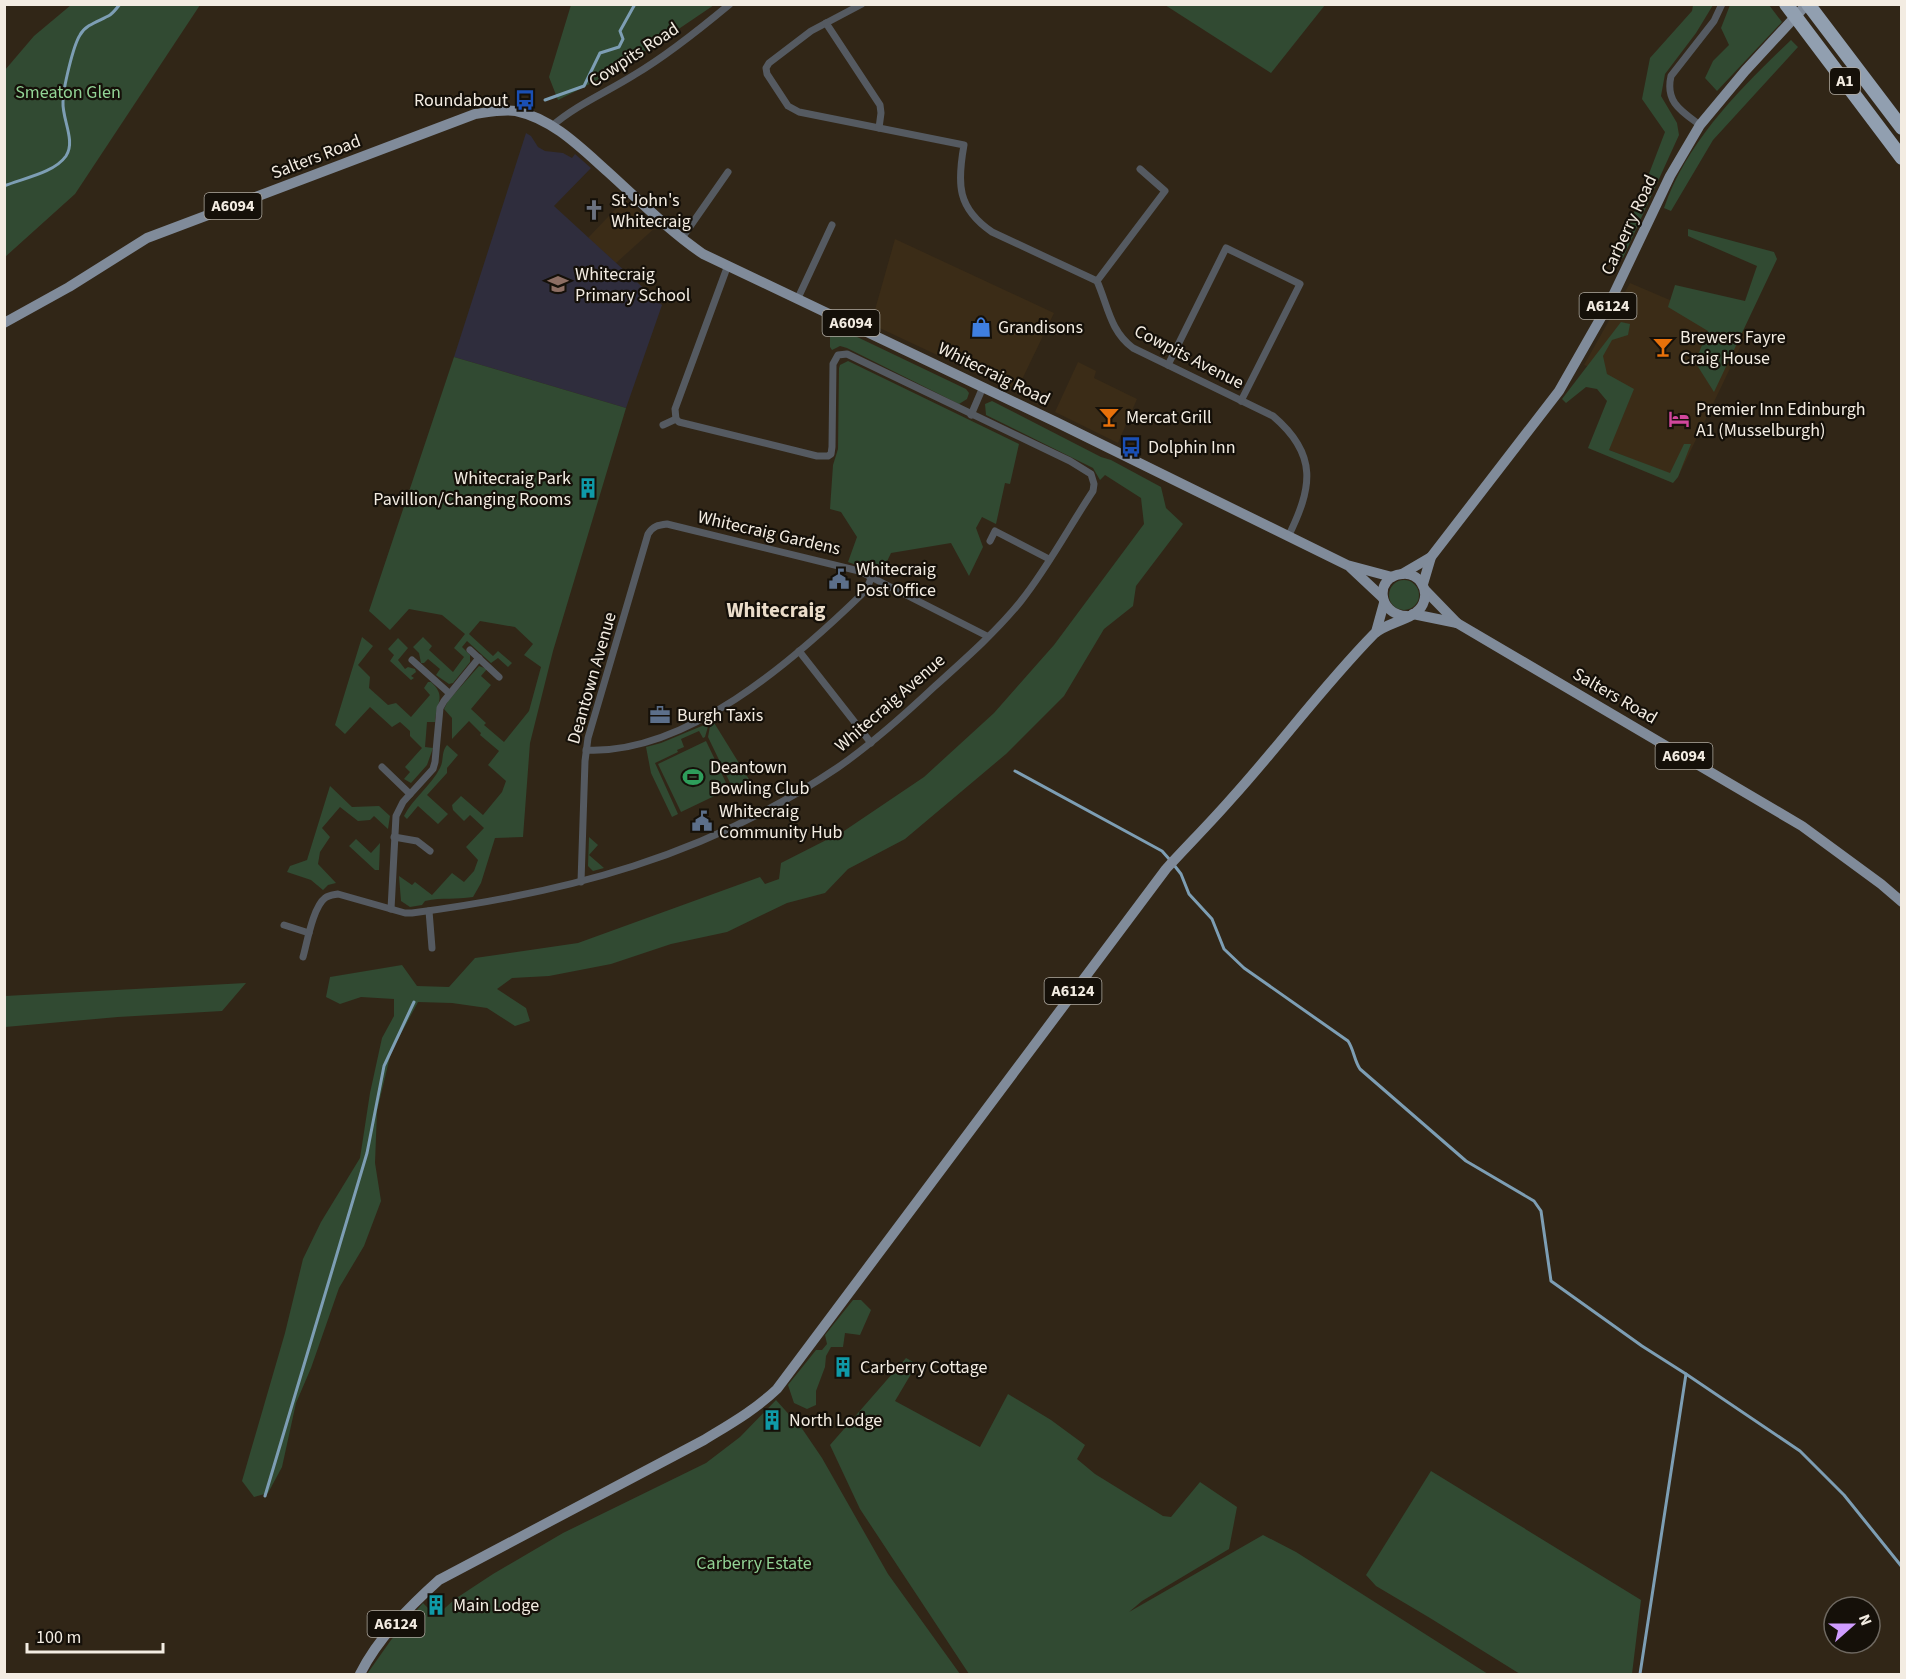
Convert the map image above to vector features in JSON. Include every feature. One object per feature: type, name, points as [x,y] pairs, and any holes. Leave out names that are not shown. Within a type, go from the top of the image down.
[{"type":"highway","name":"A1","points":[[1786,4],[1902,158]]},
{"type":"highway","name":"A1","points":[[1807,4],[1902,128]]},
{"type":"main road","name":"Carberry Road","points":[[1397,575],[1431,557],[1559,391],[1611,300],[1670,176],[1700,125],[1807,4]]},
{"type":"main road","name":"Salters Road","points":[[4,323],[69,287],[147,238],[475,114],[502,110],[517,112],[552,126]]},
{"type":"main road","name":"Whitecraig Road","points":[[552,126],[573,141],[703,254],[983,387],[1288,537]]},
{"type":"main road","name":"A6094","points":[[1288,537],[1347,565],[1397,575]]},
{"type":"main road","name":"Carberry Road","points":[[1424,587],[1431,557]]},
{"type":"main road","name":"A6094","points":[[1347,565],[1383,600]]},
{"type":"main road","points":[[1397,575],[1414,576],[1424,587],[1423,604],[1410,615],[1393,614],[1383,600],[1384,586],[1397,575]]},
{"type":"main road","name":"Salters Road","points":[[1424,587],[1457,623],[1802,826],[1902,902]]},
{"type":"main road","name":"A6124","points":[[1376,632],[1383,600]]},
{"type":"main road","name":"Salters Road","points":[[1410,615],[1457,623]]},
{"type":"main road","name":"A6124","points":[[360,1674],[367,1661],[410,1607],[439,1580],[704,1440],[763,1403],[777,1389],[1166,869],[1232,799],[1285,734],[1376,632],[1410,615]]},
{"type":"street","name":"Cowpits Road","points":[[552,126],[570,112],[627,80],[665,55],[730,4]]},
{"type":"street","points":[[862,4],[811,31],[769,63],[766,68],[770,80],[788,106],[793,109],[964,145],[960,173],[963,200],[978,222],[992,232],[1097,281],[1165,191],[1140,169]]},
{"type":"street","points":[[1700,125],[1674,103],[1669,86],[1671,76],[1714,21],[1722,4]]},
{"type":"street","points":[[826,23],[880,105],[879,128]]},
{"type":"street","points":[[682,238],[728,172]]},
{"type":"street","points":[[798,298],[832,225]]},
{"type":"street","points":[[1168,365],[1226,248],[1300,284],[1241,401]]},
{"type":"street","points":[[675,419],[675,409],[728,266]]},
{"type":"street","name":"Cowpits Avenue","points":[[1097,281],[1110,320],[1123,340],[1133,348],[1273,416],[1298,442],[1304,456],[1307,476],[1306,495],[1288,537]]},
{"type":"street","points":[[675,419],[683,424],[817,456],[828,456],[831,454],[832,447],[833,364],[834,358],[842,354],[873,366],[971,415],[983,387]]},
{"type":"street","name":"Whitecraig Avenue","points":[[303,957],[321,902],[331,895],[338,894],[405,913],[528,895],[581,882],[678,850],[734,827],[801,791],[871,743],[936,685],[1020,603],[1093,491],[1094,480],[1091,474],[1070,460],[971,415]]},
{"type":"street","points":[[663,426],[675,419]]},
{"type":"street","name":"Whitecraig Gardens","points":[[659,525],[667,524],[848,567],[872,576],[987,636]]},
{"type":"street","name":"Deantown Avenue","points":[[581,882],[586,750],[648,534],[652,528],[659,525]]},
{"type":"street","points":[[990,541],[994,531],[1049,559]]},
{"type":"street","points":[[586,750],[622,747],[648,741],[683,729],[731,702],[799,651],[861,595],[872,576]]},
{"type":"street","points":[[470,650],[499,677]]},
{"type":"street","points":[[799,651],[871,743]]},
{"type":"street","points":[[391,909],[396,816],[403,802],[433,768],[440,708],[449,693],[479,658]]},
{"type":"street","points":[[412,660],[449,693]]},
{"type":"street","points":[[382,767],[410,794]]},
{"type":"street","points":[[394,837],[417,841],[430,851]]},
{"type":"street","points":[[429,911],[432,948]]},
{"type":"street","points":[[284,925],[309,933]]},
{"type":"shaded area","name":"Whitecraig Primary School","points":[[526,133],[531,136],[538,147],[545,151],[563,153],[572,158],[575,154],[591,168],[554,206],[662,305],[626,408],[454,357]]},
{"type":"shaded area","points":[[625,199],[657,226],[616,263],[588,238]]},
{"type":"shaded area","name":"Grandisons","points":[[895,239],[1054,313],[1016,392],[871,324]]},
{"type":"shaded area","points":[[1630,283],[1747,333],[1678,477],[1609,450],[1607,374],[1584,365]]},
{"type":"shaded area","points":[[1078,362],[1096,371],[1094,378],[1137,399],[1118,443],[1055,412]]},
{"type":"green space","points":[[571,4],[714,5],[619,67],[558,100],[549,77]]},
{"type":"green space","name":"Smeaton Glen","points":[[71,5],[200,5],[75,194],[5,257],[5,70],[34,36]]},
{"type":"green space","points":[[1165,5],[1325,5],[1271,73]]},
{"type":"green space","points":[[1693,5],[1713,5],[1696,33],[1665,74],[1661,96],[1677,123],[1679,135],[1623,258],[1617,257],[1665,132],[1642,99],[1650,58],[1692,11]]},
{"type":"green space","points":[[1730,5],[1769,5],[1782,22],[1717,91],[1705,78],[1713,61],[1729,45],[1721,28]]},
{"type":"green space","points":[[1791,40],[1798,47],[1713,140],[1671,211],[1664,208],[1674,184],[1701,138],[1753,77]]},
{"type":"green space","points":[[1688,229],[1774,252],[1777,259],[1714,392],[1695,362],[1708,331],[1668,307],[1675,285],[1745,301],[1757,266],[1688,236]]},
{"type":"green space","points":[[1621,322],[1630,324],[1628,335],[1612,340],[1603,356],[1607,374],[1634,389],[1609,450],[1670,473],[1684,444],[1691,444],[1678,477],[1673,483],[1588,448],[1607,401],[1597,389],[1586,387],[1566,403],[1562,399]]},
{"type":"green space","points":[[830,324],[966,389],[969,393],[967,399],[959,404],[847,348],[840,346],[832,350]]},
{"type":"green space","points":[[454,357],[626,408],[553,651],[530,743],[523,837],[495,838],[481,883],[473,897],[431,900],[425,901],[422,905],[410,907],[401,901],[399,876],[412,885],[415,882],[432,895],[452,873],[464,882],[474,871],[478,860],[466,847],[484,828],[470,815],[464,821],[453,810],[452,805],[461,796],[483,815],[502,792],[506,781],[488,765],[499,751],[480,735],[481,733],[469,721],[452,739],[452,718],[444,709],[448,701],[479,666],[487,669],[481,676],[491,685],[471,709],[486,723],[484,725],[504,742],[529,711],[541,667],[524,655],[533,644],[515,627],[480,621],[469,634],[493,656],[498,651],[512,663],[508,667],[498,658],[491,663],[467,641],[462,647],[470,655],[470,662],[453,683],[449,684],[436,675],[440,669],[428,659],[421,663],[419,653],[413,647],[423,637],[432,646],[429,650],[453,672],[464,657],[454,648],[465,634],[442,615],[409,609],[390,630],[369,611]]},
{"type":"green space","points":[[848,361],[1019,444],[1010,484],[1005,483],[996,524],[982,517],[976,528],[983,547],[969,576],[951,543],[891,553],[881,574],[848,562],[857,537],[841,512],[830,509],[833,465],[838,449],[839,368]]},
{"type":"green space","points":[[992,401],[1161,487],[1166,508],[1183,524],[1136,586],[1133,606],[1104,629],[1064,696],[1006,754],[905,839],[848,869],[825,893],[787,903],[727,932],[671,944],[611,964],[549,976],[512,978],[497,989],[526,1008],[530,1021],[515,1026],[487,1008],[452,1003],[418,1002],[391,1052],[377,1111],[375,1163],[381,1201],[364,1246],[339,1288],[296,1403],[282,1467],[268,1493],[254,1497],[242,1481],[285,1333],[303,1259],[321,1222],[360,1158],[370,1093],[382,1038],[394,1016],[394,999],[361,997],[340,1004],[326,997],[330,977],[402,965],[417,986],[449,987],[475,958],[578,943],[760,877],[765,884],[779,879],[781,863],[844,831],[924,777],[994,713],[1054,645],[1144,524],[1141,498],[1105,475],[1100,480],[1093,468],[986,415],[985,404]]},
{"type":"green space","points":[[1404,580],[1415,584],[1419,595],[1415,606],[1404,610],[1393,606],[1389,595],[1393,584]]},
{"type":"green space","points":[[362,637],[373,646],[358,665],[370,677],[369,688],[388,705],[396,703],[411,717],[430,695],[424,688],[428,682],[431,682],[439,692],[435,722],[427,722],[425,747],[433,748],[427,765],[411,783],[404,779],[410,772],[405,767],[422,748],[410,736],[410,731],[400,722],[392,727],[370,707],[345,734],[335,725]]},
{"type":"green space","points":[[398,638],[408,648],[398,660],[405,669],[408,667],[415,669],[416,672],[411,676],[414,678],[411,680],[390,661],[394,655],[388,649]]},
{"type":"green space","points":[[711,721],[750,781],[733,789],[708,737]]},
{"type":"green space","points":[[709,723],[705,737],[703,738],[699,731],[681,739],[684,747],[655,763],[678,814],[672,817],[651,773],[646,747]]},
{"type":"green space","name":"Deantown Bowling Club","points":[[706,741],[729,789],[681,812],[658,764]]},
{"type":"green space","points":[[447,745],[458,755],[447,768],[447,773],[427,795],[448,814],[438,824],[418,806],[407,819],[404,816],[440,768]]},
{"type":"green space","points":[[330,786],[352,807],[379,806],[390,816],[388,829],[374,816],[370,820],[358,821],[340,807],[322,828],[330,837],[320,852],[318,864],[336,883],[328,885],[323,890],[311,880],[287,872],[290,866],[307,860]]},
{"type":"green space","points":[[589,837],[598,845],[589,855],[604,868],[593,871],[588,866]]},
{"type":"green space","points":[[356,839],[371,853],[380,843],[379,870],[375,870],[349,846]]},
{"type":"green space","points":[[246,983],[222,1011],[5,1027],[5,996]]},
{"type":"green space","points":[[853,1300],[861,1300],[871,1310],[860,1335],[845,1333],[843,1347],[831,1347],[826,1356],[825,1367],[816,1391],[816,1405],[807,1409],[794,1403],[788,1385],[816,1350],[822,1350],[827,1344],[825,1335]]},
{"type":"green space","points":[[906,1358],[917,1364],[895,1401],[980,1447],[1008,1394],[1051,1420],[1085,1445],[1077,1459],[1095,1474],[1163,1516],[1171,1517],[1200,1482],[1237,1507],[1229,1549],[1142,1601],[1129,1612],[1263,1535],[1296,1552],[1488,1674],[969,1674],[860,1509],[830,1445]]},
{"type":"green space","name":"Carberry Estate","points":[[776,1400],[803,1430],[822,1458],[888,1574],[960,1674],[367,1674],[391,1640],[423,1603],[436,1616],[455,1599],[493,1574],[563,1533],[706,1463],[740,1437]]},
{"type":"green space","points":[[1431,1471],[1641,1600],[1632,1674],[1520,1674],[1376,1586],[1366,1575]]},
{"type":"waterway","points":[[4,186],[46,171],[66,156],[70,144],[63,109],[63,96],[74,48],[86,28],[110,15],[120,4]]},
{"type":"waterway","points":[[545,100],[584,86],[600,53],[619,47],[623,39],[620,31],[635,4]]},
{"type":"waterway","points":[[1015,771],[1162,851],[1170,860]]},
{"type":"waterway","points":[[1174,865],[1181,874],[1189,894],[1212,919],[1224,949],[1244,968],[1348,1041],[1360,1069],[1466,1161],[1534,1201],[1541,1211],[1551,1281],[1642,1346],[1800,1451],[1844,1495],[1902,1567]]},
{"type":"waterway","points":[[265,1496],[367,1153],[384,1066],[414,1002]]},
{"type":"waterway","points":[[1640,1674],[1686,1374]]},
{"type":"place","name":"Roundabout","points":[[525,100]]},
{"type":"place","name":"St John's Whitecraig","points":[[594,210]]},
{"type":"place","name":"Whitecraig Primary School","points":[[558,284]]},
{"type":"place","name":"Grandisons","points":[[981,327]]},
{"type":"place","name":"Brewers Fayre Craig House","points":[[1663,347]]},
{"type":"place","name":"Mercat Grill","points":[[1109,417]]},
{"type":"place","name":"Premier Inn Edinburgh A1 (Musselburgh)","points":[[1679,419]]},
{"type":"place","name":"Dolphin Inn","points":[[1131,447]]},
{"type":"place","name":"Whitecraig Park Pavillion/Changing Rooms","points":[[588,488]]},
{"type":"place","name":"Whitecraig Post Office","points":[[839,579]]},
{"type":"place","name":"Burgh Taxis","points":[[660,715]]},
{"type":"place","name":"Deantown Bowling Club","points":[[693,777]]},
{"type":"place","name":"Whitecraig Community Hub","points":[[702,821]]},
{"type":"place","name":"Carberry Cottage","points":[[843,1367]]},
{"type":"place","name":"North Lodge","points":[[772,1420]]},
{"type":"place","name":"Main Lodge","points":[[436,1605]]},
{"type":"district","name":"Whitecraig","points":[[776,610]]}]
